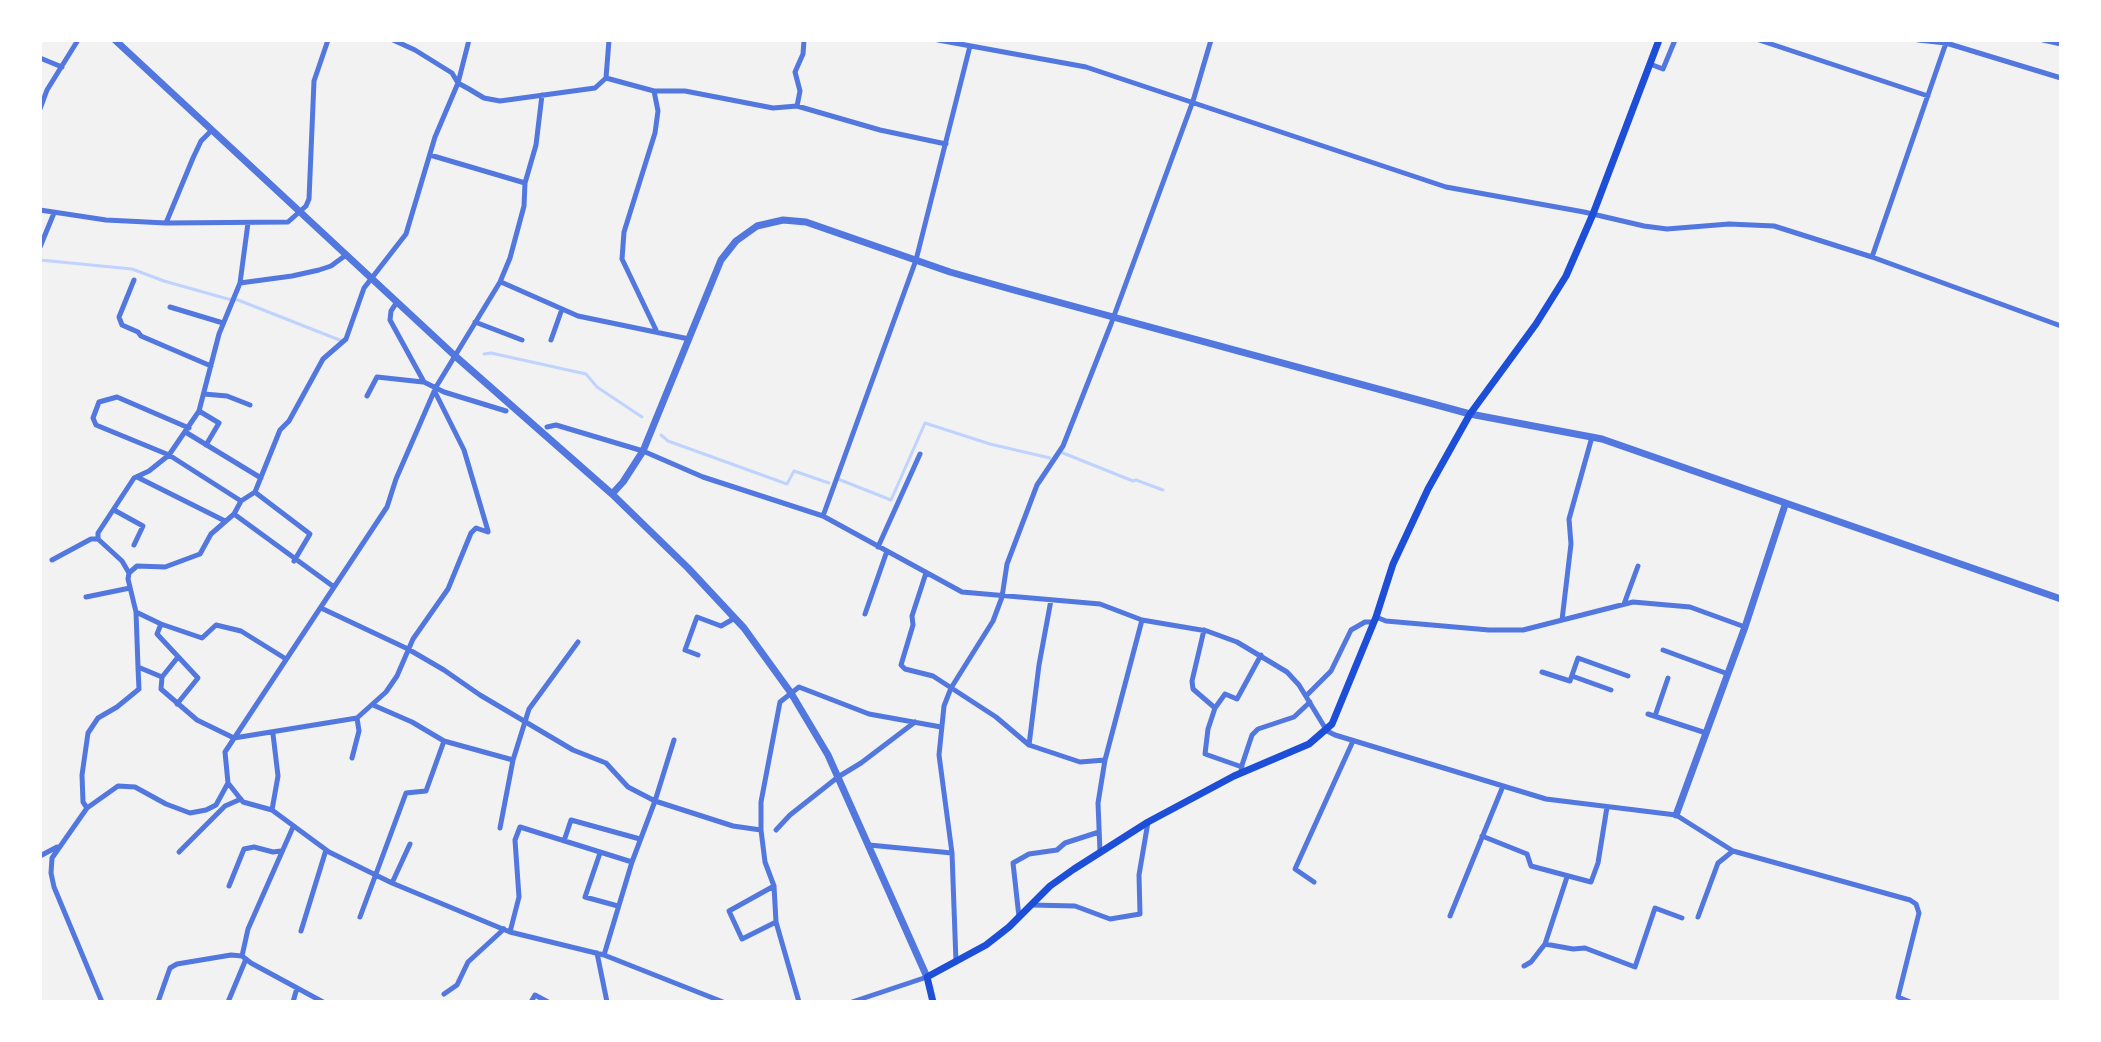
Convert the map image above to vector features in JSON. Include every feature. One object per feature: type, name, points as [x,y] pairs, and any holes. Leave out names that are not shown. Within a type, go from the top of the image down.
[{"type":"main road","points":[[933,1002],[927,977],[986,945],[1050,886],[1148,822],[1240,770],[1295,752],[1327,731],[1337,714],[1375,620],[1393,564],[1419,507],[1470,414],[1558,289],[1593,214],[1659,40]]},
{"type":"street","points":[[40,109],[47,90],[78,40]]},
{"type":"street","points":[[115,40],[454,355],[612,494],[735,618],[791,693],[828,755],[927,977],[852,1002]]},
{"type":"street","points":[[40,210],[106,220],[166,223],[288,222],[306,206],[311,185],[314,81],[328,40]]},
{"type":"street","points":[[393,40],[452,73],[458,83],[484,98],[500,101],[595,88],[606,78],[609,40]]},
{"type":"street","points":[[129,573],[137,566],[165,567],[200,554],[211,534],[234,514],[241,501],[255,492],[280,430],[289,421],[323,359],[346,339],[364,288],[406,234],[430,155],[458,83],[469,40]]},
{"type":"street","points":[[797,106],[800,91],[795,72],[803,54],[804,40]]},
{"type":"street","points":[[938,40],[1086,67],[1446,187],[1667,229],[1744,224],[1774,226],[1872,257],[2061,326]]},
{"type":"street","points":[[956,963],[952,853],[939,755],[944,706],[951,688],[993,621],[1002,597],[1007,564],[1037,485],[1063,446],[1114,316],[1193,101],[1211,40]]},
{"type":"street","points":[[1649,64],[1663,69],[1675,40]]},
{"type":"street","points":[[1759,40],[1928,96]]},
{"type":"street","points":[[1918,40],[1946,41],[2061,78]]},
{"type":"street","points":[[2043,40],[2061,44]]},
{"type":"street","points":[[1872,257],[1946,41]]},
{"type":"street","points":[[823,516],[916,260],[970,46]]},
{"type":"street","points":[[40,58],[62,67]]},
{"type":"street","points":[[606,78],[654,91],[685,91],[773,108],[797,106],[880,130],[946,144]]},
{"type":"street","points":[[654,91],[658,111],[655,133],[624,232],[622,259],[656,330]]},
{"type":"street","points":[[542,95],[538,135],[525,183],[524,206],[500,282],[435,389],[387,507],[225,752],[228,783],[241,799],[272,810],[326,850],[392,883],[507,931],[600,954],[723,1002]]},
{"type":"street","points":[[166,223],[201,141],[212,130]]},
{"type":"street","points":[[430,155],[525,183]]},
{"type":"street","points":[[40,247],[54,213]]},
{"type":"street","points":[[612,494],[643,451],[721,260],[736,241],[757,226],[783,220],[806,222],[1010,289],[1470,414],[1592,437],[2061,599]]},
{"type":"street","points":[[98,539],[101,525],[137,477],[169,455],[199,411],[223,323],[240,283],[248,223]]},
{"type":"street","points":[[240,283],[319,270],[331,266],[346,254]]},
{"type":"street","points":[[134,280],[119,317],[122,325],[211,366]]},
{"type":"street","points":[[500,282],[562,309],[610,324],[656,330],[690,339]]},
{"type":"street","points":[[397,302],[390,320],[424,382]]},
{"type":"street","points":[[170,307],[223,323]]},
{"type":"street","points":[[551,340],[562,309]]},
{"type":"street","points":[[475,322],[522,340]]},
{"type":"street","points":[[367,396],[377,377],[424,382],[435,389],[506,411]]},
{"type":"street","points":[[178,657],[162,677],[161,689],[197,720],[234,738],[357,718],[373,705],[397,676],[408,649],[448,589],[471,533],[476,528],[488,532],[464,450],[435,389]]},
{"type":"street","points":[[204,394],[227,396],[250,405]]},
{"type":"street","points":[[241,501],[169,455],[96,425],[93,418],[99,402],[117,397],[188,430],[206,445],[261,478]]},
{"type":"street","points":[[199,411],[219,423],[206,445]]},
{"type":"street","points":[[547,427],[556,425],[643,451],[703,477],[823,516],[962,592],[1100,604],[1142,620],[1204,630],[1261,655],[1287,672],[1327,731],[1353,741],[1546,799],[1676,815],[1733,851],[1867,886],[1916,904],[1919,913],[1898,997],[1910,1002]]},
{"type":"street","points":[[1562,620],[1571,544],[1569,519],[1592,437]]},
{"type":"street","points":[[878,547],[920,454]]},
{"type":"street","points":[[137,477],[225,521]]},
{"type":"street","points":[[255,492],[310,534],[294,561]]},
{"type":"street","points":[[1676,815],[1745,627],[1785,505]]},
{"type":"street","points":[[114,510],[143,526],[134,545]]},
{"type":"street","points":[[234,514],[294,561],[334,587]]},
{"type":"street","points":[[52,560],[91,539],[98,539],[122,561],[129,573],[136,612],[139,689],[98,718],[88,733],[82,775],[83,802],[87,808]]},
{"type":"street","points":[[865,614],[887,551]]},
{"type":"street","points":[[1623,605],[1638,566]]},
{"type":"street","points":[[926,573],[901,665],[905,669],[933,676],[996,717],[1029,745],[1080,762],[1105,760]]},
{"type":"street","points":[[86,597],[130,588]]},
{"type":"street","points":[[1029,745],[1051,600]]},
{"type":"street","points":[[1261,655],[1237,699],[1225,694],[1215,708],[1208,729],[1205,754],[1240,770],[1252,735],[1258,729],[1294,717],[1331,671],[1351,630],[1365,622],[1375,620],[1510,630],[1633,602],[1690,607],[1745,627]]},
{"type":"street","points":[[321,608],[408,649],[573,750],[606,763],[628,787],[655,801],[733,826],[761,830]]},
{"type":"street","points":[[136,612],[202,638],[216,625],[241,631],[286,659]]},
{"type":"street","points":[[698,655],[685,650],[697,617],[721,626],[735,618]]},
{"type":"street","points":[[1100,852],[1098,803],[1105,760],[1142,620]]},
{"type":"street","points":[[161,624],[157,634],[198,678],[177,704]]},
{"type":"street","points":[[1204,630],[1192,681],[1193,689],[1215,708]]},
{"type":"street","points":[[500,828],[524,720],[578,642]]},
{"type":"street","points":[[1663,650],[1728,674]]},
{"type":"street","points":[[1542,672],[1570,681],[1578,658],[1628,676]]},
{"type":"street","points":[[138,667],[162,677]]},
{"type":"street","points":[[1572,676],[1611,690]]},
{"type":"street","points":[[1668,678],[1651,715],[1706,733]]},
{"type":"street","points":[[799,1002],[776,922],[774,886],[764,856],[761,830],[761,802],[780,702],[799,687],[869,714],[941,727]]},
{"type":"street","points":[[373,705],[422,727],[444,741],[513,760]]},
{"type":"street","points":[[352,758],[359,731],[357,718]]},
{"type":"street","points":[[776,830],[838,777],[915,722]]},
{"type":"street","points":[[272,810],[278,776],[273,734]]},
{"type":"street","points":[[607,1002],[600,954],[674,740]]},
{"type":"street","points":[[360,917],[406,793],[426,791],[444,741]]},
{"type":"street","points":[[1314,882],[1295,869],[1353,741]]},
{"type":"street","points":[[102,1002],[54,887],[52,858],[58,847],[87,808],[118,786],[135,787],[190,813],[216,805],[228,783]]},
{"type":"street","points":[[1450,916],[1503,786]]},
{"type":"street","points":[[179,852],[225,806],[241,799]]},
{"type":"street","points":[[1482,836],[1527,854],[1531,866],[1591,882],[1598,863],[1607,807]]},
{"type":"street","points":[[564,841],[571,820],[640,839]]},
{"type":"street","points":[[1031,905],[1075,906],[1110,919],[1140,914],[1139,875],[1148,822]]},
{"type":"street","points":[[228,1002],[244,957],[248,929],[293,827]]},
{"type":"street","points":[[444,994],[457,985],[468,962],[507,931],[519,897],[515,840],[520,827],[632,862]]},
{"type":"street","points":[[1019,917],[1013,863],[1029,854],[1057,850],[1065,843],[1099,832]]},
{"type":"street","points":[[392,883],[410,844]]},
{"type":"street","points":[[868,845],[952,853]]},
{"type":"street","points":[[40,856],[58,847]]},
{"type":"street","points":[[229,886],[244,849],[254,847],[282,851]]},
{"type":"street","points":[[301,931],[326,850]]},
{"type":"street","points":[[1698,917],[1718,863],[1733,851]]},
{"type":"street","points":[[600,853],[585,897],[618,906]]},
{"type":"street","points":[[1524,966],[1545,944],[1567,877]]},
{"type":"street","points":[[774,886],[729,911],[742,939],[776,922]]},
{"type":"street","points":[[1545,944],[1585,948],[1635,967],[1655,908],[1682,918]]},
{"type":"street","points":[[158,1002],[170,968],[219,956],[244,957],[323,1002]]},
{"type":"street","points":[[293,1002],[297,988]]},
{"type":"street","points":[[531,1002],[535,995],[548,1002]]},
{"type":"waterway","points":[[40,260],[132,269],[164,281],[238,300],[342,341]]},
{"type":"waterway","points":[[484,354],[586,374],[597,387],[642,417]]},
{"type":"waterway","points":[[838,479],[891,500],[925,423],[990,444],[1050,458]]},
{"type":"waterway","points":[[661,435],[668,441],[787,484],[794,471],[829,483]]},
{"type":"waterway","points":[[1063,453],[1163,490]]}]
